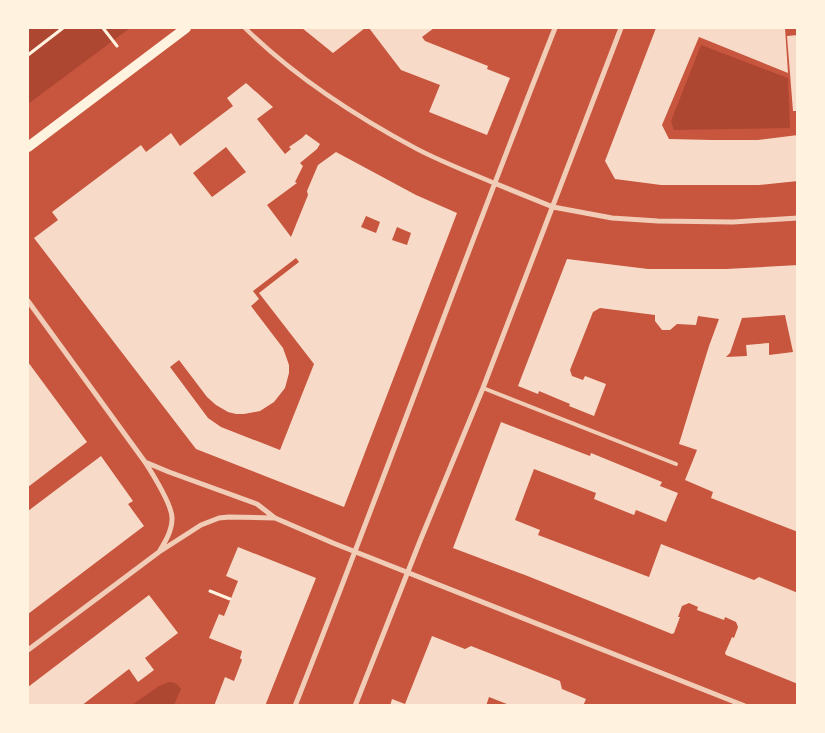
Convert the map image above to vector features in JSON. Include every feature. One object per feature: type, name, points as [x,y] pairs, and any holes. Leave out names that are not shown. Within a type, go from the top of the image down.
[{"type":"main road","points":[[28,147],[186,28]]},
{"type":"street","points":[[245,28],[277,58],[305,80],[373,124],[418,150],[553,207],[632,220],[733,222],[798,218]]},
{"type":"street","points":[[295,706],[555,28]]},
{"type":"street","points":[[355,706],[483,388],[621,28]]},
{"type":"street","points":[[28,302],[145,462],[162,493],[172,514],[172,519],[170,532],[159,552]]},
{"type":"street","points":[[145,462],[257,504],[275,518],[407,573],[745,706]]},
{"type":"street","points":[[28,650],[159,552],[200,525],[219,518],[229,517],[275,518]]},
{"type":"lane","points":[[483,388],[676,464]]},
{"type":"path","points":[[28,55],[63,28]]},
{"type":"path","points":[[103,28],[117,46]]},
{"type":"path","points":[[210,591],[230,599]]},
{"type":"shaded area","points":[[28,28],[130,28],[28,104]]},
{"type":"shaded area","points":[[701,45],[788,78],[790,128],[674,130],[671,121]]},
{"type":"shaded area","points":[[173,682],[181,689],[174,705],[132,705],[159,686]]},
{"type":"building","points":[[302,28],[365,28],[333,53]]},
{"type":"building","points":[[369,28],[434,28],[422,37],[425,41],[488,66],[487,69],[510,78],[487,135],[429,112],[440,85],[401,70]]},
{"type":"building","points":[[656,28],[785,28],[788,73],[699,37],[662,125],[669,139],[758,140],[798,135],[798,181],[759,185],[661,185],[615,179],[605,161]]},
{"type":"building","points":[[798,35],[798,111],[793,111],[787,36]]},
{"type":"building","points":[[246,83],[273,107],[257,119],[285,154],[291,149],[289,147],[306,134],[320,144],[317,149],[300,163],[303,166],[295,182],[297,183],[267,205],[291,237],[318,165],[336,152],[416,195],[457,213],[344,507],[196,449],[34,238],[58,220],[52,212],[141,145],[146,152],[171,133],[180,146],[233,106],[227,98]],"holes":[[[226,147],[246,172],[212,197],[193,173]],[[366,216],[380,222],[376,233],[361,227]],[[397,227],[411,233],[407,245],[392,240]],[[296,258],[299,262],[259,293],[314,364],[280,450],[221,427],[208,418],[170,367],[179,360],[207,397],[228,412],[244,414],[260,411],[274,402],[285,388],[289,365],[283,348],[251,306],[259,299],[253,291]]]},
{"type":"building","points":[[567,259],[648,269],[726,269],[798,265],[798,532],[711,498],[713,492],[685,480],[697,450],[679,444],[719,319],[698,316],[696,325],[677,324],[670,330],[662,330],[655,321],[655,315],[600,308],[593,312],[570,370],[572,376],[583,380],[585,376],[606,384],[594,416],[539,391],[538,394],[518,386]],"holes":[[[785,315],[793,352],[769,355],[769,343],[746,345],[747,356],[726,357],[730,353],[742,318]]]},
{"type":"building","points":[[28,362],[87,442],[28,487]]},
{"type":"building","points":[[501,422],[590,456],[591,453],[662,482],[660,486],[678,493],[666,522],[636,510],[634,515],[594,499],[596,493],[534,469],[515,520],[540,530],[538,535],[649,577],[661,544],[754,580],[759,577],[798,593],[798,684],[726,655],[725,653],[738,627],[736,622],[725,617],[724,620],[697,610],[698,607],[689,603],[682,606],[678,617],[680,617],[672,634],[453,548]]},
{"type":"building","points":[[101,456],[133,501],[128,504],[144,526],[28,614],[28,511]]},
{"type":"building","points":[[238,547],[316,578],[265,706],[214,706],[225,677],[234,681],[242,660],[240,658],[242,651],[209,638],[219,614],[224,616],[238,581],[226,576]]},
{"type":"building","points":[[149,595],[178,633],[145,658],[154,670],[138,682],[129,669],[81,706],[28,706],[28,687]]},
{"type":"building","points":[[432,636],[465,649],[471,646],[560,681],[562,689],[586,699],[583,706],[512,706],[489,697],[486,706],[390,706],[392,699],[405,704]]}]
